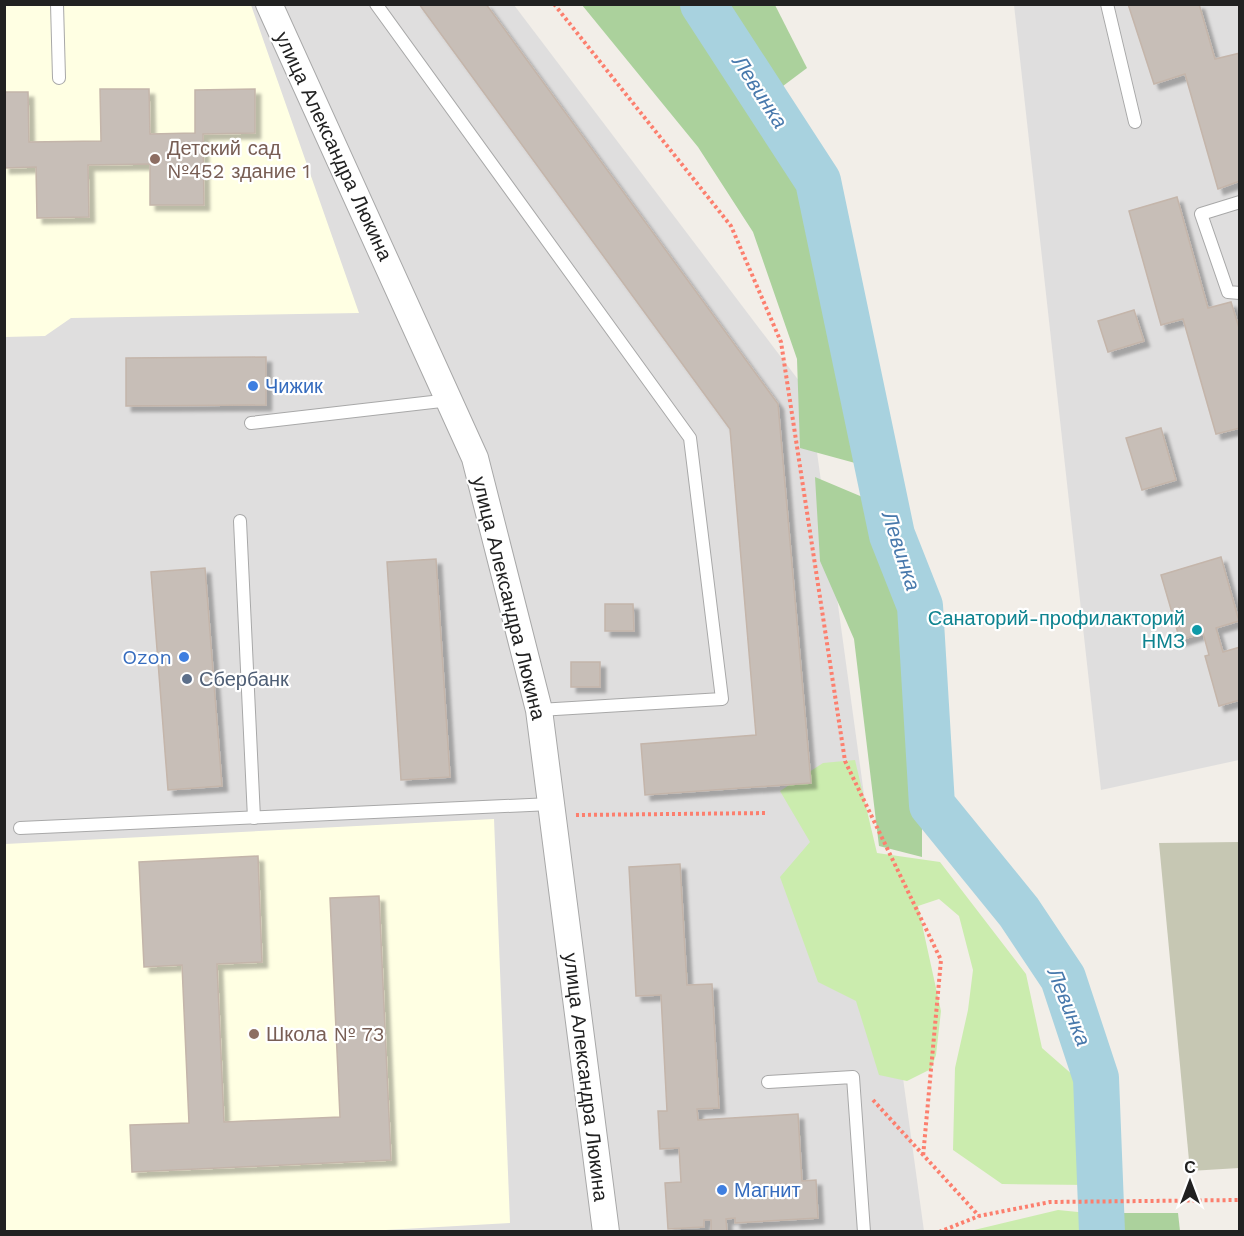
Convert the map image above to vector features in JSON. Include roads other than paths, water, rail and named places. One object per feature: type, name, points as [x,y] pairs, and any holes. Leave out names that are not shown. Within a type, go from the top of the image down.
[{"type":"street","name":"улица Александра Люкина","points":[[269,4],[475,458],[539,710],[606,1232]]},
{"type":"lane","points":[[57,4],[59,78]]},
{"type":"lane","points":[[376,4],[690,438],[722,699],[539,710]]},
{"type":"lane","points":[[1107,4],[1135,122]]},
{"type":"lane","points":[[1239,202],[1201,214],[1228,292],[1239,293]]},
{"type":"lane","points":[[251,423],[450,400]]},
{"type":"lane","points":[[240,520],[254,818]]},
{"type":"lane","points":[[20,828],[254,818],[551,810]]},
{"type":"lane","points":[[768,1082],[853,1077],[864,1232]]},
{"type":"waterway","name":"Левинка","points":[[703,4],[818,181],[892,535],[920,606],[932,805],[1019,912],[1063,978],[1096,1078],[1102,1232]]},
{"type":"place","name":"Детский сад №452 здание 1","points":[[155,159]]},
{"type":"place","name":"Чижик","points":[[253,386]]},
{"type":"place","name":"Санаторий-профилакторий НМЗ","points":[[1197,630]]},
{"type":"place","name":"Ozon","points":[[184,657]]},
{"type":"place","name":"Сбербанк","points":[[187,679]]},
{"type":"place","name":"Школа № 73","points":[[254,1034]]},
{"type":"place","name":"Магнит","points":[[722,1190]]}]
